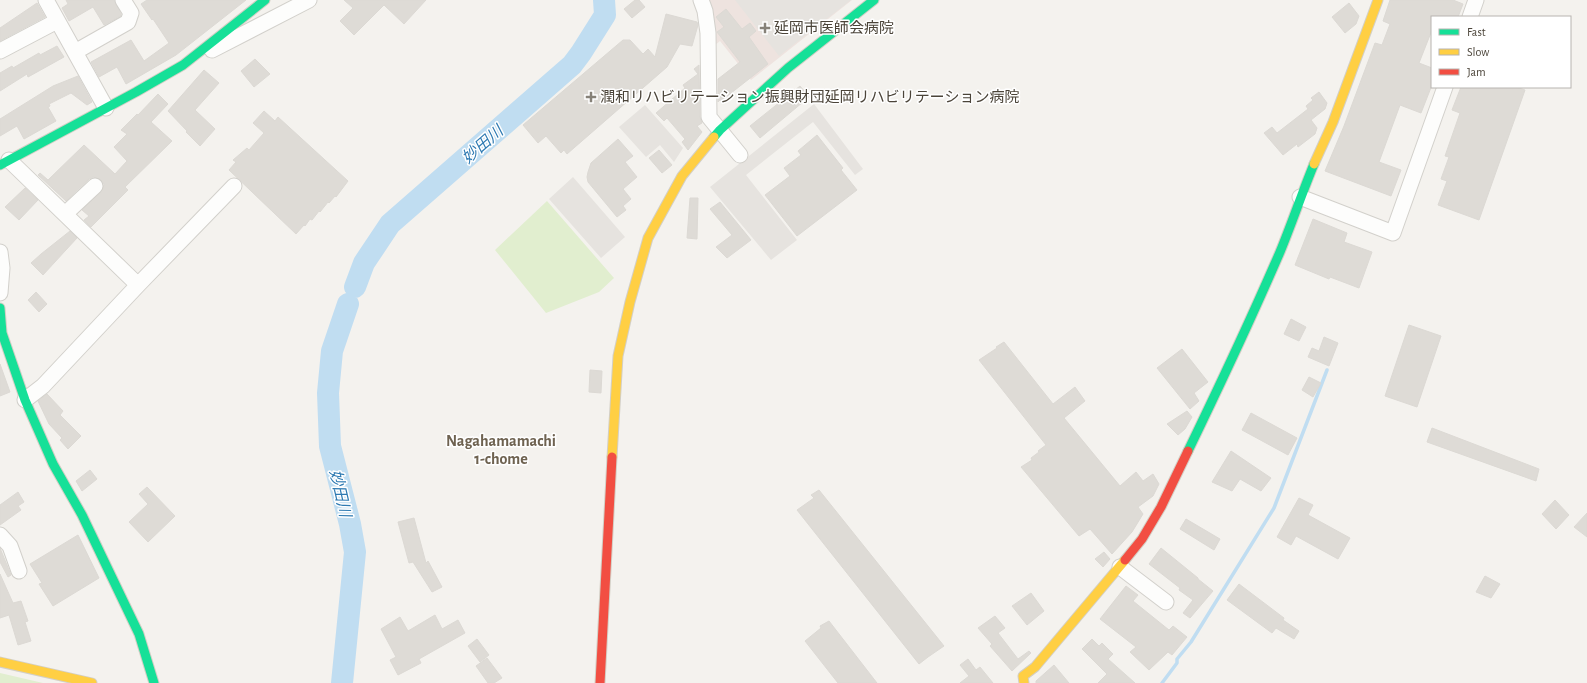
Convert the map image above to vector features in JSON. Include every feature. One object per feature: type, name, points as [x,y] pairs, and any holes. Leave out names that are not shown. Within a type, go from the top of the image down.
[{"type":"street","points":[[46,0],[106,108]]},
{"type":"street","points":[[75,52],[128,22],[130,13],[123,0]]},
{"type":"street","points":[[183,65],[265,0]]},
{"type":"street","points":[[138,285],[65,214],[5,162],[183,65],[284,6],[309,0]]},
{"type":"street","points":[[701,0],[705,11],[708,33],[709,117],[740,155]]},
{"type":"street","points":[[600,683],[618,356],[630,302],[648,238],[682,176],[720,130],[788,68],[874,0]]},
{"type":"street","points":[[1024,683],[1024,676],[1035,667],[1142,539],[1161,507],[1217,392],[1280,251],[1300,197],[1332,122],[1378,0]]},
{"type":"street","points":[[1470,16],[1476,0]]},
{"type":"street","points":[[0,51],[57,21]]},
{"type":"street","points":[[1300,197],[1393,233],[1445,88]]},
{"type":"street","points":[[65,214],[95,186]]},
{"type":"street","points":[[25,400],[43,386],[234,186]]},
{"type":"street","points":[[0,252],[2,268],[0,293]]},
{"type":"street","points":[[0,308],[2,333],[25,400],[53,464],[82,515],[139,634],[154,683]]},
{"type":"street","points":[[0,535],[10,546],[19,572]]},
{"type":"street","points":[[1120,567],[1166,602]]},
{"type":"street","points":[[0,662],[92,683]]},
{"type":"shaded area","name":"延岡市医師会病院","points":[[707,0],[852,0],[751,80],[720,41],[714,46]]},
{"type":"shaded area","points":[[735,0],[851,0],[779,56]]},
{"type":"shaded area","points":[[814,104],[863,169],[855,175],[813,122],[746,175],[797,240],[771,260],[710,187]]},
{"type":"shaded area","points":[[645,105],[683,148],[674,162],[660,145],[646,157],[619,127]]},
{"type":"shaded area","points":[[573,177],[625,237],[601,258],[549,199]]},
{"type":"green space","points":[[547,201],[614,278],[599,292],[546,313],[495,250]]},
{"type":"green space","points":[[0,673],[43,683],[0,683]]},
{"type":"building","points":[[66,0],[114,0],[121,16],[104,25],[93,7],[69,21],[62,8],[68,4]]},
{"type":"building","points":[[147,0],[246,0],[176,55],[126,84],[117,67],[99,77],[91,62],[131,40],[144,61],[169,43],[141,4]]},
{"type":"building","points":[[344,0],[426,0],[404,24],[384,5],[354,35],[340,21],[353,8]]},
{"type":"building","points":[[635,0],[639,0],[645,7],[632,18],[624,9]]},
{"type":"building","points":[[1390,0],[1453,0],[1463,4],[1458,16],[1431,16],[1431,33],[1419,63],[1431,68],[1431,88],[1421,113],[1400,105],[1379,162],[1401,170],[1391,196],[1325,171],[1344,126],[1375,43],[1382,45],[1390,24],[1383,21]]},
{"type":"building","points":[[37,3],[45,17],[0,41],[0,28]]},
{"type":"building","points":[[1349,3],[1359,16],[1356,24],[1345,33],[1332,17]]},
{"type":"building","points":[[726,9],[742,29],[750,23],[756,31],[749,37],[768,64],[718,102],[718,79],[740,62],[717,32],[724,27],[716,17]]},
{"type":"building","points":[[666,14],[697,22],[698,25],[692,46],[680,44],[667,67],[567,154],[564,150],[561,153],[546,136],[538,143],[523,125],[623,40],[630,40],[643,54],[648,49],[655,57]]},
{"type":"building","points":[[57,46],[64,57],[28,77],[27,74],[0,91],[0,73],[12,66],[13,68],[39,53],[40,55]]},
{"type":"building","points":[[255,59],[270,74],[254,87],[241,71]]},
{"type":"building","points":[[699,65],[700,117],[702,123],[697,126],[702,132],[688,150],[682,142],[685,139],[667,118],[664,121],[656,113],[685,88],[683,85],[698,74],[694,69]]},
{"type":"building","points":[[204,70],[219,83],[195,110],[215,129],[200,146],[168,111]]},
{"type":"building","points":[[78,76],[92,102],[87,105],[71,93],[49,104],[50,106],[48,107],[56,121],[24,139],[17,126],[0,136],[0,119],[53,86]]},
{"type":"building","points":[[800,86],[809,97],[760,138],[750,126]]},
{"type":"building","points":[[1461,88],[1519,88],[1525,90],[1479,220],[1438,205],[1447,181],[1441,179],[1449,157],[1445,156],[1460,113],[1452,110]]},
{"type":"building","points":[[1319,92],[1327,103],[1325,109],[1311,120],[1317,128],[1315,134],[1298,147],[1297,144],[1283,155],[1264,133],[1272,127],[1277,133],[1308,109],[1306,106],[1313,100],[1311,98]]},
{"type":"building","points":[[158,94],[168,104],[151,122],[172,141],[125,187],[128,190],[91,227],[84,220],[89,216],[82,210],[103,189],[104,184],[101,180],[93,177],[89,179],[66,201],[38,175],[40,173],[48,180],[84,145],[115,174],[127,161],[114,147],[127,134],[121,130]]},
{"type":"building","points":[[264,111],[275,121],[278,117],[348,181],[336,197],[335,196],[329,203],[328,202],[312,220],[310,219],[296,234],[229,170],[236,162],[233,160],[247,148],[249,150],[264,133],[253,123]]},
{"type":"building","points":[[817,135],[843,168],[841,170],[857,190],[797,236],[765,195],[790,176],[784,168],[801,155],[798,151]]},
{"type":"building","points":[[618,139],[633,156],[625,162],[637,177],[623,189],[631,199],[623,206],[626,210],[617,217],[588,182],[587,177],[591,163]]},
{"type":"building","points":[[659,150],[672,165],[662,173],[649,158]]},
{"type":"building","points":[[25,188],[38,200],[19,220],[5,207]]},
{"type":"building","points":[[690,198],[698,198],[697,239],[687,238]]},
{"type":"building","points":[[720,202],[751,240],[727,258],[716,247],[732,235],[710,209]]},
{"type":"building","points":[[1313,219],[1347,233],[1344,242],[1372,252],[1359,288],[1330,277],[1329,279],[1295,265]]},
{"type":"building","points":[[70,231],[77,238],[43,275],[31,263]]},
{"type":"building","points":[[36,292],[47,304],[39,312],[28,300]]},
{"type":"building","points":[[1291,319],[1306,327],[1299,341],[1284,334]]},
{"type":"building","points":[[1409,325],[1441,336],[1417,407],[1385,396]]},
{"type":"building","points":[[1324,337],[1338,343],[1329,366],[1308,357],[1312,348],[1319,351]]},
{"type":"building","points":[[1004,342],[1053,404],[1075,387],[1085,401],[1064,418],[1120,486],[1136,472],[1143,481],[1153,474],[1159,484],[1153,496],[1138,507],[1143,514],[1132,532],[1112,554],[1090,529],[1079,536],[1021,467],[1032,460],[1031,458],[1046,445],[979,360]]},
{"type":"building","points":[[1182,349],[1208,382],[1194,393],[1199,401],[1190,409],[1157,368]]},
{"type":"building","points":[[0,364],[10,392],[0,396]]},
{"type":"building","points":[[590,370],[602,371],[601,393],[589,392]]},
{"type":"building","points":[[1309,377],[1321,383],[1313,397],[1302,390]]},
{"type":"building","points":[[47,394],[63,411],[60,415],[81,436],[68,449],[60,440],[62,438],[49,424],[38,401]]},
{"type":"building","points":[[1187,411],[1192,417],[1185,429],[1178,435],[1167,424]]},
{"type":"building","points":[[1251,413],[1297,438],[1288,455],[1242,430]]},
{"type":"building","points":[[1432,428],[1539,469],[1536,481],[1427,442]]},
{"type":"building","points":[[1231,451],[1271,478],[1261,491],[1240,479],[1232,491],[1212,482]]},
{"type":"building","points":[[90,470],[97,479],[82,491],[76,481]]},
{"type":"building","points":[[147,487],[175,516],[148,542],[129,522],[148,504],[139,494]]},
{"type":"building","points":[[819,490],[944,646],[919,664],[797,510],[814,498],[811,495]]},
{"type":"building","points":[[18,492],[24,502],[18,506],[21,510],[0,525],[0,505]]},
{"type":"building","points":[[1299,498],[1313,505],[1308,515],[1350,538],[1338,559],[1296,536],[1291,545],[1277,537]]},
{"type":"building","points":[[1555,500],[1569,515],[1556,529],[1542,514]]},
{"type":"building","points":[[1587,513],[1587,537],[1574,527]]},
{"type":"building","points":[[414,518],[426,563],[428,561],[442,587],[432,592],[413,562],[409,563],[398,522]]},
{"type":"building","points":[[1186,519],[1220,539],[1214,550],[1180,529]]},
{"type":"building","points":[[78,535],[99,578],[53,606],[39,584],[42,583],[30,564]]},
{"type":"building","points":[[0,548],[11,575],[8,577],[0,562]]},
{"type":"building","points":[[1161,548],[1213,591],[1190,618],[1183,613],[1193,600],[1149,564]]},
{"type":"building","points":[[1104,552],[1110,559],[1103,567],[1095,559]]},
{"type":"building","points":[[0,574],[13,603],[21,601],[28,621],[25,622],[31,641],[18,645],[9,615],[0,618]]},
{"type":"building","points":[[1485,576],[1500,584],[1491,598],[1476,592]]},
{"type":"building","points":[[1239,584],[1284,618],[1283,620],[1299,631],[1294,639],[1276,628],[1272,633],[1227,600]]},
{"type":"building","points":[[1126,586],[1138,595],[1133,601],[1169,630],[1173,626],[1187,637],[1172,655],[1168,652],[1149,670],[1130,652],[1136,647],[1100,619]]},
{"type":"building","points":[[1031,593],[1044,611],[1027,625],[1012,606]]},
{"type":"building","points":[[435,615],[442,629],[458,620],[465,633],[419,659],[421,663],[398,675],[390,660],[396,657],[381,629],[400,617],[408,631]]},
{"type":"building","points":[[995,616],[1005,628],[998,633],[1018,659],[1029,651],[1031,653],[1012,671],[990,646],[992,644],[978,628]]},
{"type":"building","points":[[829,621],[877,683],[838,683],[805,641],[821,628],[820,626]]},
{"type":"building","points":[[477,639],[489,655],[480,662],[468,646]]},
{"type":"building","points":[[1092,639],[1099,646],[1102,643],[1113,654],[1108,659],[1135,683],[1098,683],[1107,674],[1082,649]]},
{"type":"building","points":[[487,658],[502,678],[494,683],[488,683],[476,666]]},
{"type":"building","points":[[968,659],[976,670],[980,667],[993,683],[960,683],[969,676],[960,665]]},
{"type":"building","points":[[1054,665],[1069,683],[1036,683],[1036,681]]},
{"type":"waterway","name":"妙田川","points":[[355,287],[364,263],[390,224],[572,65],[605,15],[604,0]]},
{"type":"waterway","name":"妙田川","points":[[342,683],[355,552],[350,524],[330,446],[328,393],[332,351],[348,304]]},
{"type":"waterway","points":[[1162,683],[1177,663],[1177,659],[1191,642],[1274,508],[1327,370]]},
{"type":"traffic: fast","points":[[0,165],[183,65],[265,0]]},
{"type":"traffic: fast","points":[[714,137],[788,68],[874,0]]},
{"type":"traffic: fast","points":[[1188,451],[1269,277],[1314,164]]},
{"type":"traffic: fast","points":[[0,308],[2,333],[25,400],[53,464],[82,515],[139,634],[154,683]]},
{"type":"traffic: slow","points":[[1314,164],[1333,122],[1378,0]]},
{"type":"traffic: slow","points":[[612,457],[618,356],[630,302],[648,238],[682,176],[714,137]]},
{"type":"traffic: slow","points":[[1024,683],[1023,676],[1035,667],[1125,560]]},
{"type":"traffic: slow","points":[[0,662],[92,683]]},
{"type":"traffic: jam","points":[[1125,560],[1142,539],[1161,507],[1188,451]]},
{"type":"traffic: jam","points":[[600,683],[612,457]]},
{"type":"place","name":"延岡市医師会病院","points":[[765,28]]},
{"type":"place","name":"潤和リハビリテーション振興財団延岡リハビリテーション病院","points":[[591,97]]},
{"type":"district","name":"Nagahamamachi 1-chome","points":[[501,449]]}]
